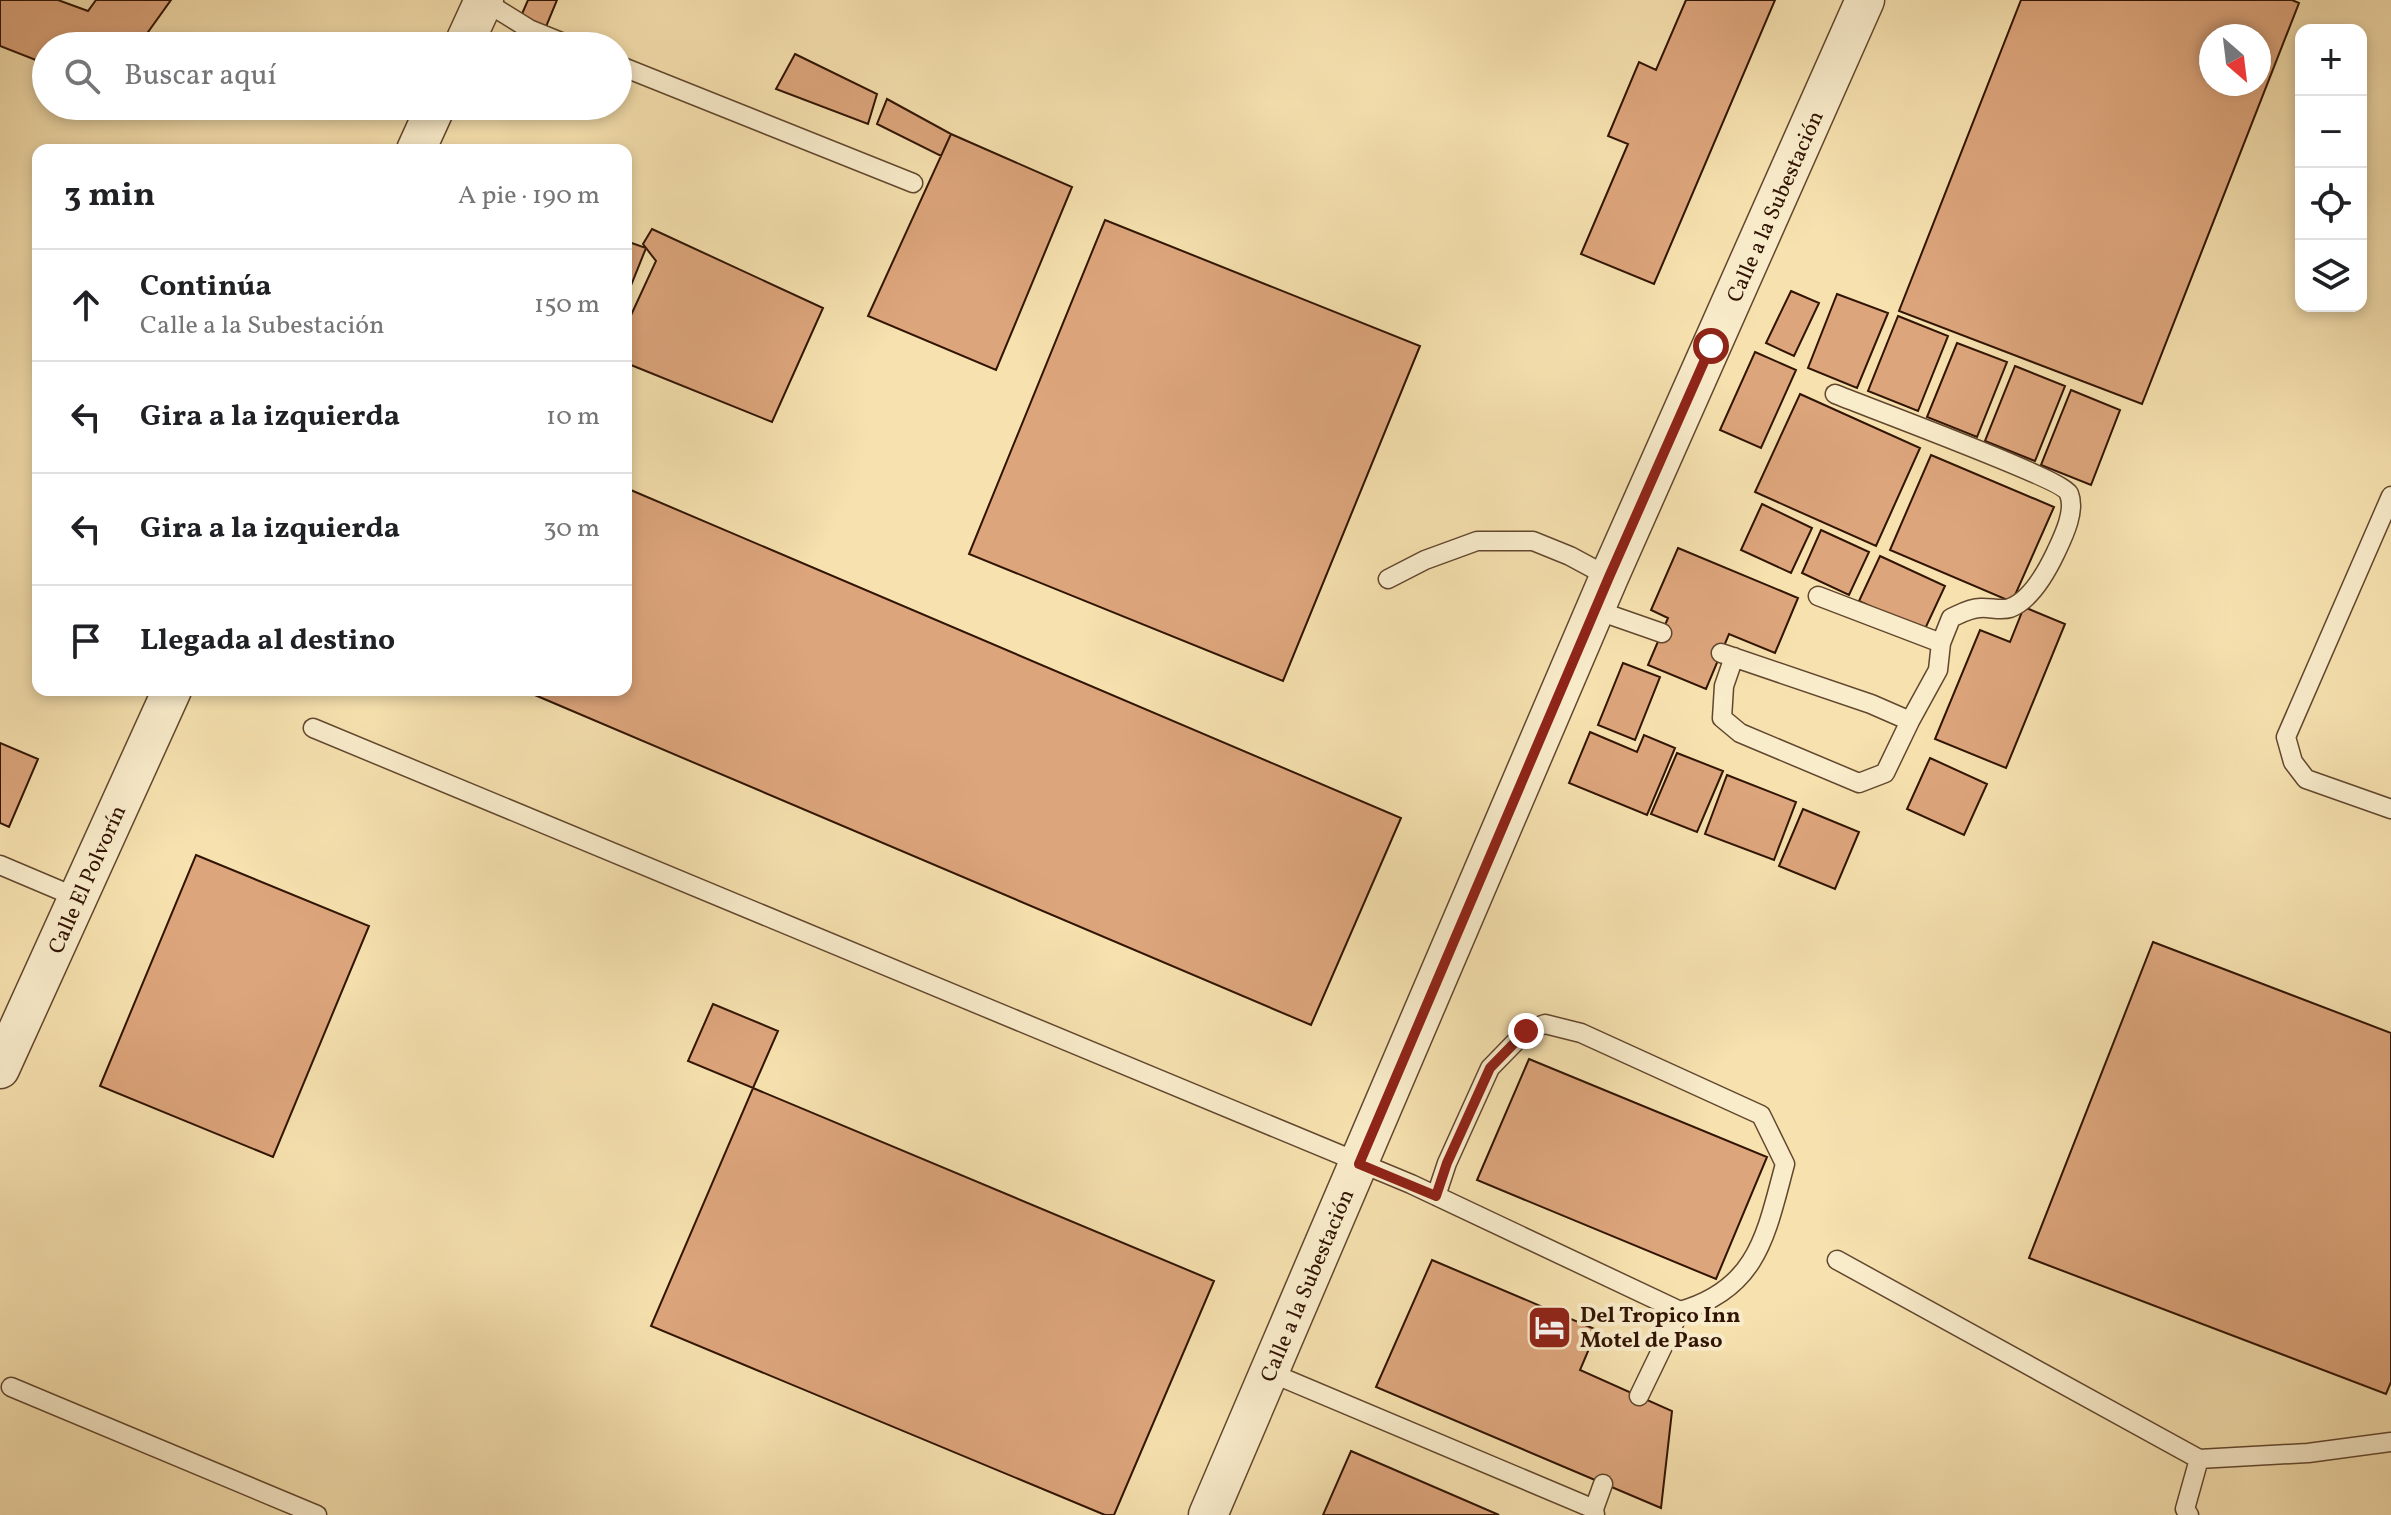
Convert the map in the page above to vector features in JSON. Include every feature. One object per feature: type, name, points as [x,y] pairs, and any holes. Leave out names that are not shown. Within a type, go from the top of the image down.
[{"type":"street","points":[[469,32],[484,0]]},
{"type":"street","name":"Calle a la Subestación","points":[[1208,1515],[1602,594],[1865,0]]},
{"type":"street","points":[[419,144],[430,120]]},
{"type":"street","name":"Calle El Polvorín","points":[[0,1069],[169,696]]},
{"type":"lane","points":[[484,0],[536,32]]},
{"type":"lane","points":[[632,71],[913,183]]},
{"type":"lane","points":[[1835,394],[2030,472],[2065,488],[2070,496],[2070,516],[2060,544],[2046,572],[2025,597],[2009,608],[1976,608],[1951,618],[1941,643],[1938,670],[1885,773],[1859,783],[1740,733],[1722,718],[1727,655],[1858,699],[1910,721]]},
{"type":"lane","points":[[2391,496],[2286,737],[2293,762],[2306,779],[2391,809]]},
{"type":"lane","points":[[1388,579],[1425,560],[1477,541],[1533,541],[1570,556],[1602,594],[1662,633]]},
{"type":"lane","points":[[1818,596],[1941,643]]},
{"type":"lane","points":[[313,728],[1436,1196],[1680,1311],[1707,1303],[1737,1282],[1766,1236],[1785,1164],[1761,1115],[1581,1033],[1545,1024],[1526,1031],[1490,1068],[1447,1163],[1436,1196]]},
{"type":"lane","points":[[0,865],[78,898]]},
{"type":"lane","points":[[1837,1260],[2199,1459],[2308,1453],[2391,1442]]},
{"type":"lane","points":[[1639,1396],[1680,1311]]},
{"type":"lane","points":[[1269,1372],[1595,1512],[1603,1484]]},
{"type":"lane","points":[[11,1387],[317,1515]]},
{"type":"lane","points":[[2189,1515],[2185,1509],[2199,1459]]},
{"type":"building","points":[[0,0],[58,0],[88,11],[96,0],[171,0],[148,32],[32,32],[32,59],[0,46]]},
{"type":"building","points":[[528,0],[557,0],[544,32],[518,23]]},
{"type":"building","points":[[1686,0],[1775,0],[1654,284],[1581,254],[1628,144],[1608,136],[1639,62],[1656,70]]},
{"type":"building","points":[[2021,0],[2292,0],[2299,3],[2271,75],[2271,24],[2199,24],[2199,96],[2263,96],[2142,404],[1899,311]]},
{"type":"building","points":[[795,54],[877,94],[868,124],[776,89]]},
{"type":"building","points":[[887,99],[951,134],[941,156],[877,124]]},
{"type":"building","points":[[951,134],[1072,187],[996,370],[868,316]]},
{"type":"building","points":[[1105,220],[1420,346],[1283,681],[969,554]]},
{"type":"building","points":[[652,229],[823,308],[772,422],[632,365],[632,313],[656,261],[643,244]]},
{"type":"building","points":[[632,243],[646,248],[632,283]]},
{"type":"building","points":[[1791,291],[1819,303],[1794,356],[1766,343]]},
{"type":"building","points":[[1837,294],[1888,313],[1857,388],[1808,368]]},
{"type":"building","points":[[1898,316],[1948,336],[1918,411],[1868,391]]},
{"type":"building","points":[[1957,343],[2007,362],[1977,437],[1927,417]]},
{"type":"building","points":[[1755,352],[1796,370],[1761,448],[1720,430]]},
{"type":"building","points":[[2015,366],[2065,386],[2035,461],[1985,441]]},
{"type":"building","points":[[2071,390],[2120,410],[2091,485],[2041,465]]},
{"type":"building","points":[[1800,394],[1920,448],[1876,546],[1755,492]]},
{"type":"building","points":[[1931,455],[2054,507],[2012,602],[1890,550]]},
{"type":"building","points":[[632,491],[1401,818],[1311,1025],[537,696],[632,696]]},
{"type":"building","points":[[1762,504],[1812,528],[1791,573],[1741,550]]},
{"type":"building","points":[[1821,530],[1869,552],[1849,595],[1802,573]]},
{"type":"building","points":[[1678,548],[1798,598],[1775,653],[1729,634],[1706,689],[1648,665],[1668,618],[1651,610]]},
{"type":"building","points":[[1880,556],[1945,586],[1924,631],[1859,601]]},
{"type":"building","points":[[2024,607],[2065,624],[2006,768],[1935,739],[1980,630],[2010,642]]},
{"type":"building","points":[[1623,663],[1660,677],[1635,740],[1598,725]]},
{"type":"building","points":[[1590,732],[1637,752],[1644,735],[1675,748],[1647,815],[1569,783]]},
{"type":"building","points":[[0,743],[38,759],[9,827],[0,823]]},
{"type":"building","points":[[1677,753],[1723,771],[1697,832],[1651,814]]},
{"type":"building","points":[[1930,758],[1987,784],[1964,835],[1907,809]]},
{"type":"building","points":[[1727,775],[1796,802],[1774,860],[1705,834]]},
{"type":"building","points":[[1803,809],[1859,832],[1835,889],[1779,866]]},
{"type":"building","points":[[196,855],[369,926],[273,1157],[100,1086]]},
{"type":"building","points":[[2153,942],[2391,1033],[2391,1382],[2386,1394],[2029,1258]]},
{"type":"building","points":[[713,1004],[778,1031],[753,1088],[688,1061]]},
{"type":"building","points":[[1529,1059],[1767,1157],[1716,1279],[1477,1180]]},
{"type":"building","points":[[753,1088],[1214,1281],[1114,1515],[1105,1515],[651,1326]]},
{"type":"building","points":[[1432,1260],[1597,1330],[1580,1370],[1672,1411],[1661,1508],[1376,1387]]},
{"type":"building","points":[[1351,1451],[1499,1515],[1323,1515]]},
{"type":"place","name":"Del Tropico Inn Motel de Paso","points":[[1549,1327]]},
{"type":"route","points":[[1526,1031],[1490,1068],[1447,1163],[1436,1196],[1359,1164],[1711,346]]}]
